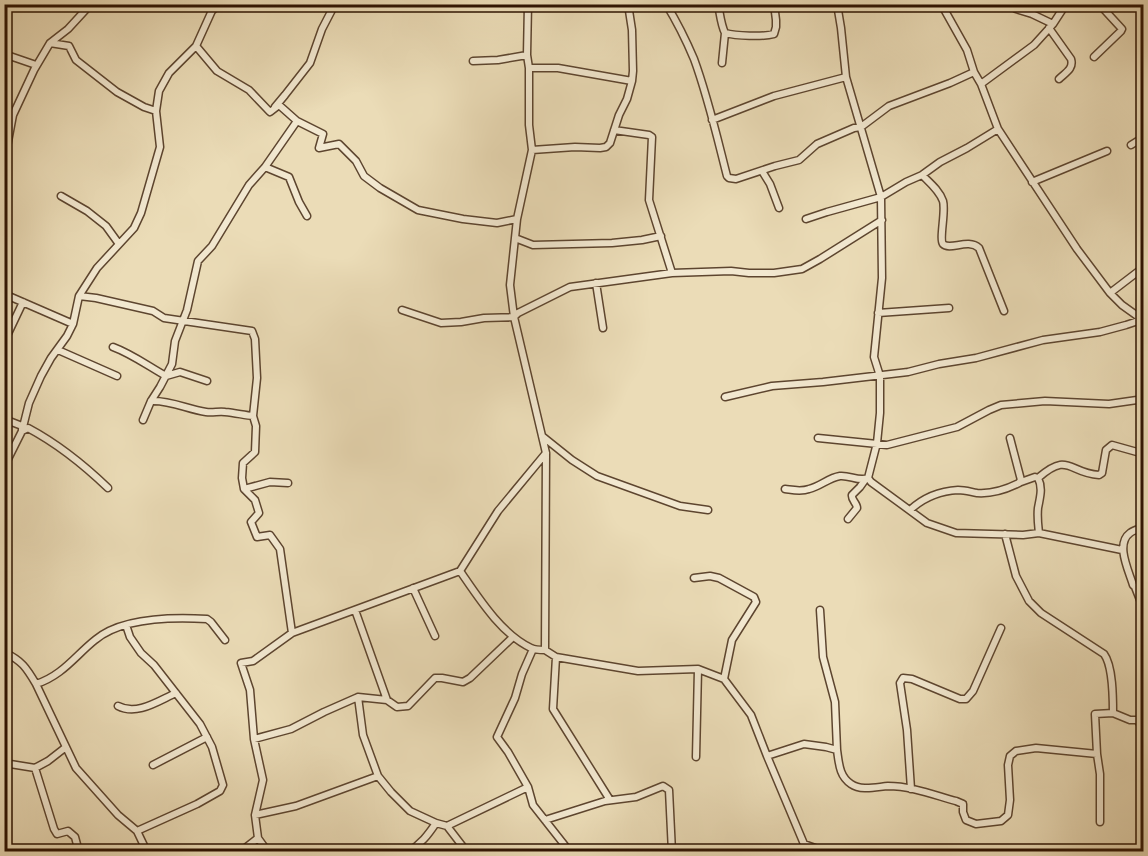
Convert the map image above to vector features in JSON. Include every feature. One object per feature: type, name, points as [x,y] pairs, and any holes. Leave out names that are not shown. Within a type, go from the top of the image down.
[{"type":"street","points":[[4,163],[13,115],[34,70],[50,43],[68,29],[91,4]]},
{"type":"street","points":[[4,467],[22,431],[29,403],[41,375],[73,324],[79,296],[97,268],[134,228],[141,213],[160,147],[156,111],[159,91],[169,73],[196,46],[214,7],[204,4]]},
{"type":"street","points":[[270,112],[309,63],[322,29],[335,4]]},
{"type":"street","points":[[528,4],[527,55],[532,150],[517,219],[510,285],[514,317],[546,453],[545,650]]},
{"type":"street","points":[[532,150],[600,148],[610,143],[632,81],[632,30],[628,4]]},
{"type":"street","points":[[666,4],[693,58],[704,88],[729,178],[736,179],[799,160],[817,144],[854,128],[861,128],[889,106],[974,72]]},
{"type":"street","points":[[718,4],[725,33],[722,63]]},
{"type":"street","points":[[725,33],[758,36],[774,34],[776,27],[774,4]]},
{"type":"street","points":[[837,4],[846,77],[881,197],[882,220],[882,278],[874,357],[880,376],[877,443],[867,479],[852,495],[857,508],[848,519]]},
{"type":"street","points":[[1009,4],[1032,14],[1051,26],[1073,64],[1059,79]]},
{"type":"street","points":[[981,84],[1034,45],[1066,4]]},
{"type":"street","points":[[1094,57],[1122,28],[1099,4]]},
{"type":"street","points":[[944,9],[967,50],[998,129],[1077,249],[1110,293],[1143,320]]},
{"type":"street","points":[[50,43],[69,46],[76,60],[117,92],[156,111]]},
{"type":"street","points":[[196,46],[217,71],[249,90],[270,112]]},
{"type":"street","points":[[4,54],[36,65],[34,70]]},
{"type":"street","points":[[473,61],[527,55]]},
{"type":"street","points":[[529,68],[558,68],[632,81]]},
{"type":"street","points":[[712,120],[774,96],[846,77]]},
{"type":"street","points":[[270,112],[279,105],[297,121],[323,134],[319,148],[339,144],[356,161],[364,176],[418,210],[497,223],[517,219]]},
{"type":"street","points":[[143,420],[151,400],[172,364],[175,341],[187,310],[198,261],[212,246],[249,185],[265,167],[297,121]]},
{"type":"street","points":[[806,219],[881,197],[998,129]]},
{"type":"street","points":[[614,130],[652,137],[649,200],[672,273]]},
{"type":"street","points":[[1131,145],[1143,136]]},
{"type":"street","points":[[1032,182],[1107,151]]},
{"type":"street","points":[[265,167],[289,177],[298,202],[307,216]]},
{"type":"street","points":[[762,171],[770,184],[778,208]]},
{"type":"street","points":[[922,175],[938,191],[943,203],[941,239],[943,244],[951,246],[968,243],[975,244],[979,248],[1004,311]]},
{"type":"street","points":[[62,196],[106,226],[119,244]]},
{"type":"street","points":[[402,310],[441,323],[514,317],[570,287],[672,273],[730,271],[774,273],[802,269],[882,220]]},
{"type":"street","points":[[515,238],[533,245],[612,243],[661,236]]},
{"type":"street","points":[[1110,293],[1143,267]]},
{"type":"street","points":[[596,283],[603,328]]},
{"type":"street","points":[[4,294],[73,324]]},
{"type":"street","points":[[79,296],[153,311],[164,318],[252,331],[255,339],[257,378],[253,416],[256,426],[255,452],[243,463],[242,478],[244,489],[255,500],[259,513],[251,522],[257,537],[270,535],[280,549],[291,633]]},
{"type":"street","points":[[4,342],[23,302]]},
{"type":"street","points":[[878,313],[948,308]]},
{"type":"street","points":[[725,397],[772,386],[908,372],[976,358],[1043,340],[1100,332],[1143,320]]},
{"type":"street","points":[[113,347],[128,353],[141,363],[166,376],[180,372],[207,381]]},
{"type":"street","points":[[58,350],[117,376]]},
{"type":"street","points":[[818,438],[887,445],[957,428],[1001,405],[1045,401],[1109,404],[1143,399]]},
{"type":"street","points":[[151,400],[164,400],[208,412],[253,416]]},
{"type":"street","points":[[4,419],[22,426],[22,431]]},
{"type":"street","points":[[22,431],[28,428],[45,437],[84,465],[108,488]]},
{"type":"street","points":[[541,435],[597,477],[680,506],[708,510]]},
{"type":"street","points":[[1010,438],[1021,482]]},
{"type":"street","points":[[910,510],[920,501],[945,492],[958,490],[986,493],[1013,486],[1035,477],[1038,478],[1049,468],[1058,464],[1065,464],[1099,475],[1102,473],[1106,450],[1112,445],[1137,452]]},
{"type":"street","points":[[268,852],[258,838],[255,815],[263,780],[254,739],[250,690],[241,663],[253,661],[291,633],[460,571],[498,511],[546,453]]},
{"type":"street","points":[[785,489],[808,490],[830,478],[842,476],[867,479],[927,523],[956,533],[1039,533],[1122,550]]},
{"type":"street","points":[[1038,478],[1041,492],[1037,522],[1039,533]]},
{"type":"street","points":[[244,489],[270,482],[288,483]]},
{"type":"street","points":[[1143,527],[1129,533],[1122,550],[1143,610]]},
{"type":"street","points":[[1005,534],[1016,576],[1029,601],[1041,613],[1107,658],[1113,689],[1113,713]]},
{"type":"street","points":[[460,571],[484,606],[513,637],[533,649],[545,650],[556,657],[638,671],[698,669],[724,679],[751,715],[804,844],[803,852]]},
{"type":"street","points":[[694,578],[710,576],[719,578],[754,597],[756,602],[732,640],[724,679]]},
{"type":"street","points":[[1136,588],[1143,587]]},
{"type":"street","points":[[413,588],[435,636]]},
{"type":"street","points":[[355,610],[387,700]]},
{"type":"street","points":[[820,610],[823,657],[836,702],[837,750],[841,773],[851,785],[868,788],[890,786],[911,789],[963,804],[966,820],[976,824],[1001,821],[1008,815],[1010,800],[1008,765],[1010,756],[1016,751],[1036,748],[1097,754]]},
{"type":"street","points":[[36,684],[66,668],[97,638],[111,629],[126,625],[168,618],[207,619],[225,640]]},
{"type":"street","points":[[126,625],[130,637],[141,653],[154,665],[200,724],[212,747],[222,781],[222,788],[197,804],[137,831]]},
{"type":"street","points":[[911,789],[907,730],[900,683],[903,678],[912,679],[960,699],[966,699],[973,691],[1001,628]]},
{"type":"street","points":[[254,739],[291,729],[358,697],[387,700],[397,707],[408,706],[435,678],[463,682],[470,678],[513,637]]},
{"type":"street","points":[[533,649],[515,698],[497,736],[528,787],[533,805],[570,852]]},
{"type":"street","points":[[4,652],[18,659],[27,669],[76,768],[118,815],[137,831],[147,852]]},
{"type":"street","points":[[556,657],[553,709],[610,800]]},
{"type":"street","points":[[696,757],[698,669]]},
{"type":"street","points":[[118,706],[123,709],[144,708],[176,693]]},
{"type":"street","points":[[358,697],[363,735],[378,776],[410,810],[447,826],[467,852]]},
{"type":"street","points":[[1100,822],[1100,774],[1095,714],[1113,713],[1130,720],[1137,720],[1143,729]]},
{"type":"street","points":[[153,765],[207,737]]},
{"type":"street","points":[[767,756],[804,744],[837,750]]},
{"type":"street","points":[[4,763],[35,768],[66,747]]},
{"type":"street","points":[[35,768],[54,829],[57,834],[68,831],[75,837],[79,852]]},
{"type":"street","points":[[255,815],[296,806],[378,776]]},
{"type":"street","points":[[545,820],[604,801],[636,797],[663,786],[669,790],[672,852]]},
{"type":"street","points":[[447,826],[528,787]]},
{"type":"street","points":[[408,852],[420,844],[436,823]]},
{"type":"street","points":[[240,852],[258,838]]},
{"type":"street","points":[[804,844],[826,852]]}]
